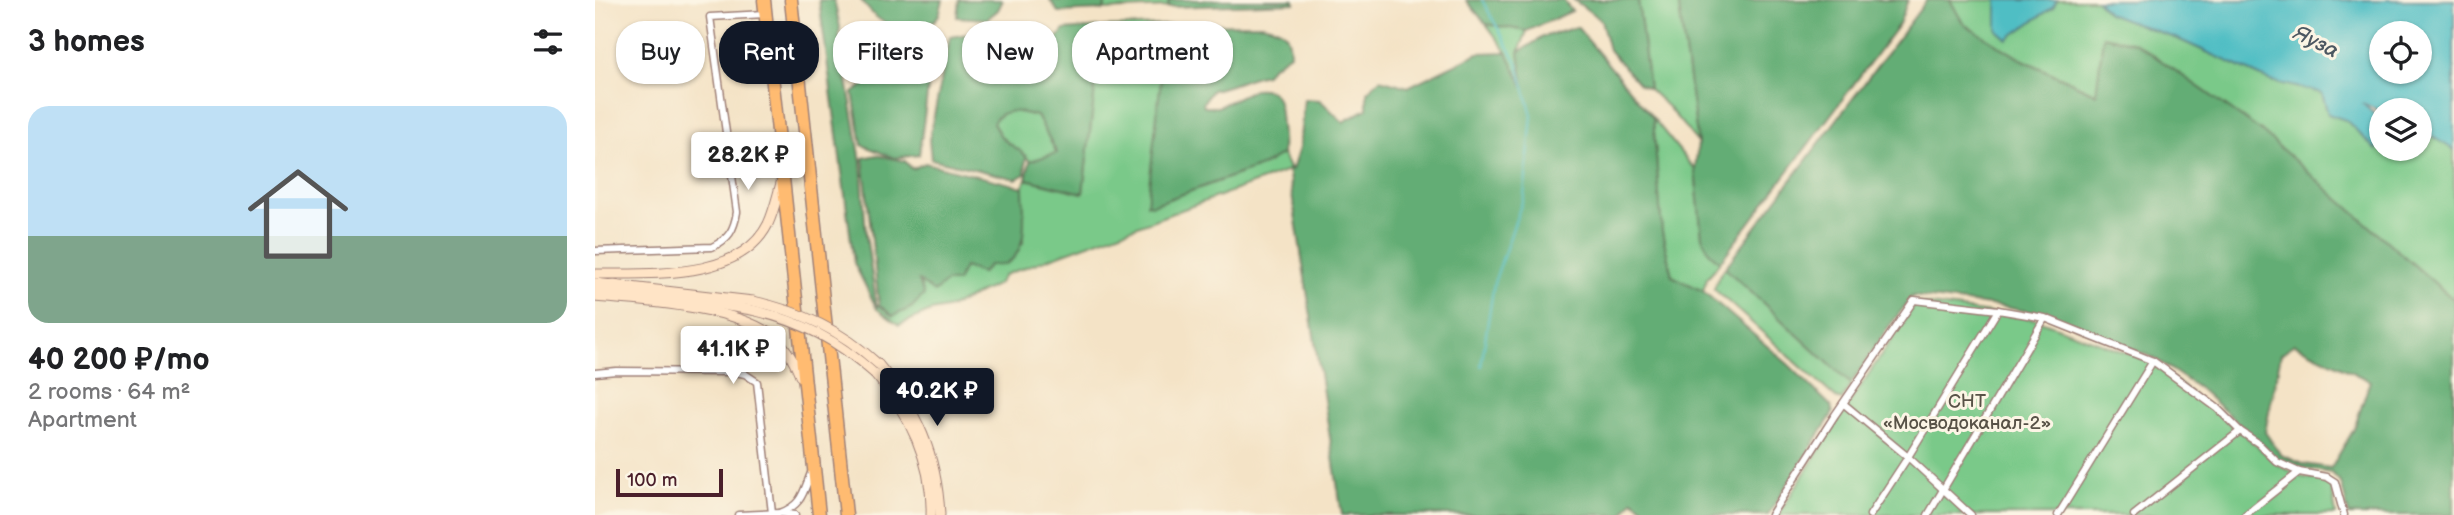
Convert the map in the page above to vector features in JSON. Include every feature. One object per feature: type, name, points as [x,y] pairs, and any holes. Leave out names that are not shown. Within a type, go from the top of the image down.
[{"type":"highway","points":[[764,0],[819,515]]},
{"type":"highway","points":[[791,0],[846,515]]},
{"type":"main road","points":[[595,274],[671,272],[715,265],[740,254],[761,235],[767,225],[782,178]]},
{"type":"main road","points":[[595,283],[752,306],[822,334],[847,350],[874,374],[903,412],[914,433],[926,471],[931,515]]},
{"type":"main road","points":[[595,290],[792,311],[826,325],[852,341],[878,364],[910,407],[929,446],[939,492],[940,515]]},
{"type":"main road","points":[[595,297],[677,306],[730,317],[754,326],[783,345],[796,363],[805,388]]},
{"type":"main road","points":[[842,481],[852,515]]},
{"type":"street","points":[[595,251],[712,247],[724,241],[732,231],[737,212],[711,17],[765,14]]},
{"type":"street","points":[[1771,515],[1914,300],[2045,318],[2153,360],[2217,408],[2277,462],[2298,472],[2327,477],[2335,482],[2344,515]]},
{"type":"street","points":[[1870,515],[1909,457],[1998,310]]},
{"type":"street","points":[[1928,515],[2043,321]]},
{"type":"street","points":[[2058,515],[2153,360]]},
{"type":"street","points":[[595,373],[616,370],[736,372],[757,382],[772,513]]},
{"type":"street","points":[[1843,404],[1909,457],[1971,515]]},
{"type":"street","points":[[2134,515],[2240,430]]},
{"type":"street","points":[[780,513],[791,509],[801,499],[814,464]]},
{"type":"street","points":[[2245,515],[2298,472]]},
{"type":"street","points":[[738,515],[795,515]]},
{"type":"green space","points":[[819,0],[834,0],[839,21],[833,21],[833,84],[848,84],[861,161],[866,235],[877,309],[854,263]]},
{"type":"green space","points":[[861,0],[943,0],[939,15],[934,21],[882,21]]},
{"type":"green space","points":[[959,0],[1003,0],[998,10],[987,19],[957,17]]},
{"type":"green space","points":[[1050,0],[1106,0],[1104,10],[1058,12]]},
{"type":"green space","points":[[1106,0],[1169,0],[1168,7],[1104,10]]},
{"type":"green space","points":[[1169,0],[1294,0],[1295,3],[1168,7]]},
{"type":"green space","points":[[1466,0],[1563,0],[1572,11],[1527,31],[1486,24]]},
{"type":"green space","points":[[1574,0],[1638,0],[1649,89],[1639,84],[1609,50],[1601,20]]},
{"type":"green space","points":[[1638,0],[1678,0],[1698,143],[1649,89]]},
{"type":"green space","points":[[1678,0],[1908,0],[1899,24],[1720,262],[1709,252],[1702,237],[1695,170],[1698,143]]},
{"type":"green space","points":[[1927,0],[1950,0],[1963,23],[2019,58],[2096,94],[2103,36],[2136,43],[2261,131],[2454,300],[2454,515],[2349,515],[2341,482],[2331,473],[2301,468],[2279,460],[2200,389],[2154,358],[2048,315],[1913,296],[1887,329],[1851,384],[1725,268]],"holes":[[[2294,344],[2370,381],[2354,429],[2331,468],[2303,464],[2281,455],[2265,432],[2281,354]]]},
{"type":"green space","points":[[1950,0],[1997,0],[1997,30],[2007,39],[2053,7],[2057,0],[2097,0],[2108,13],[2178,39],[2271,81],[2322,93],[2328,114],[2346,120],[2369,143],[2369,161],[2432,161],[2432,136],[2454,150],[2454,300],[2261,131],[2136,43],[2097,94],[2019,58],[1962,23]]},
{"type":"green space","points":[[1233,24],[1262,24],[1284,32],[1289,40],[1290,54],[1266,74],[1226,87],[1212,90],[1203,103],[1204,107],[1218,107],[1255,89],[1270,91],[1279,105],[1282,154],[1264,165],[1152,205],[1147,204],[1160,84],[1233,84]]},
{"type":"green space","points":[[1486,24],[1527,31],[1519,52],[1525,91],[1507,52]]},
{"type":"green space","points":[[1577,27],[1653,118],[1662,232],[1672,276],[1703,291],[1788,364],[1831,406],[1833,413],[1768,515],[1653,515],[1633,500],[1622,515],[1342,515],[1288,169],[1292,170],[1299,148],[1304,99],[1320,100],[1343,122],[1367,109],[1367,92],[1380,79],[1408,87],[1478,53],[1507,52],[1524,88],[1519,52],[1543,37]]},
{"type":"green space","points":[[1072,29],[1072,84],[1095,84],[1083,193],[1026,179],[1030,161],[1057,153],[1037,116],[1024,113],[1007,112],[993,122],[1004,139],[1026,156],[1025,174],[1016,179],[931,159],[929,140],[940,84],[948,84],[950,37],[962,35],[962,84],[1058,84],[1058,37],[1064,30]]},
{"type":"green space","points":[[866,84],[929,84],[919,155],[894,158],[862,145],[853,93]]},
{"type":"green space","points":[[1095,84],[1161,84],[1148,204],[1152,205],[1264,165],[1282,154],[1290,170],[1004,275],[998,284],[951,307],[931,311],[899,325],[877,309],[876,304],[893,316],[918,280],[964,267],[989,265],[1023,243],[1023,187],[1026,179],[1083,193]]},
{"type":"green space","points":[[1009,110],[1037,116],[1057,153],[1030,161],[1008,145],[993,122],[999,114]]},
{"type":"green space","points":[[1653,118],[1695,170],[1702,237],[1709,252],[1720,262],[1707,278],[1703,291],[1672,276],[1662,232]]},
{"type":"green space","points":[[876,155],[905,161],[912,169],[925,163],[1023,187],[1024,229],[1019,250],[1003,265],[989,265],[982,273],[964,267],[957,282],[946,282],[934,292],[919,281],[924,295],[911,308],[893,316],[879,305],[863,158]]},
{"type":"green space","points":[[1725,268],[1851,384],[1842,400],[1836,398],[1714,289]]},
{"type":"green space","name":"СНТ «Мосводоканал-2»","points":[[1916,303],[2035,319],[2152,362],[2277,464],[2302,477],[2331,483],[2336,515],[1778,515]]},
{"type":"water","points":[[1997,0],[2057,0],[2053,7],[2007,39],[1997,30]]},
{"type":"water","name":"Яуза","points":[[2097,0],[2454,0],[2454,150],[2432,136],[2432,98],[2369,98],[2369,106],[2362,103],[2369,109],[2369,143],[2346,120],[2328,114],[2322,93],[2271,81],[2178,39],[2108,13]]},
{"type":"waterway","points":[[1481,366],[1494,283],[1524,196],[1532,115],[1517,62],[1482,0]]}]
